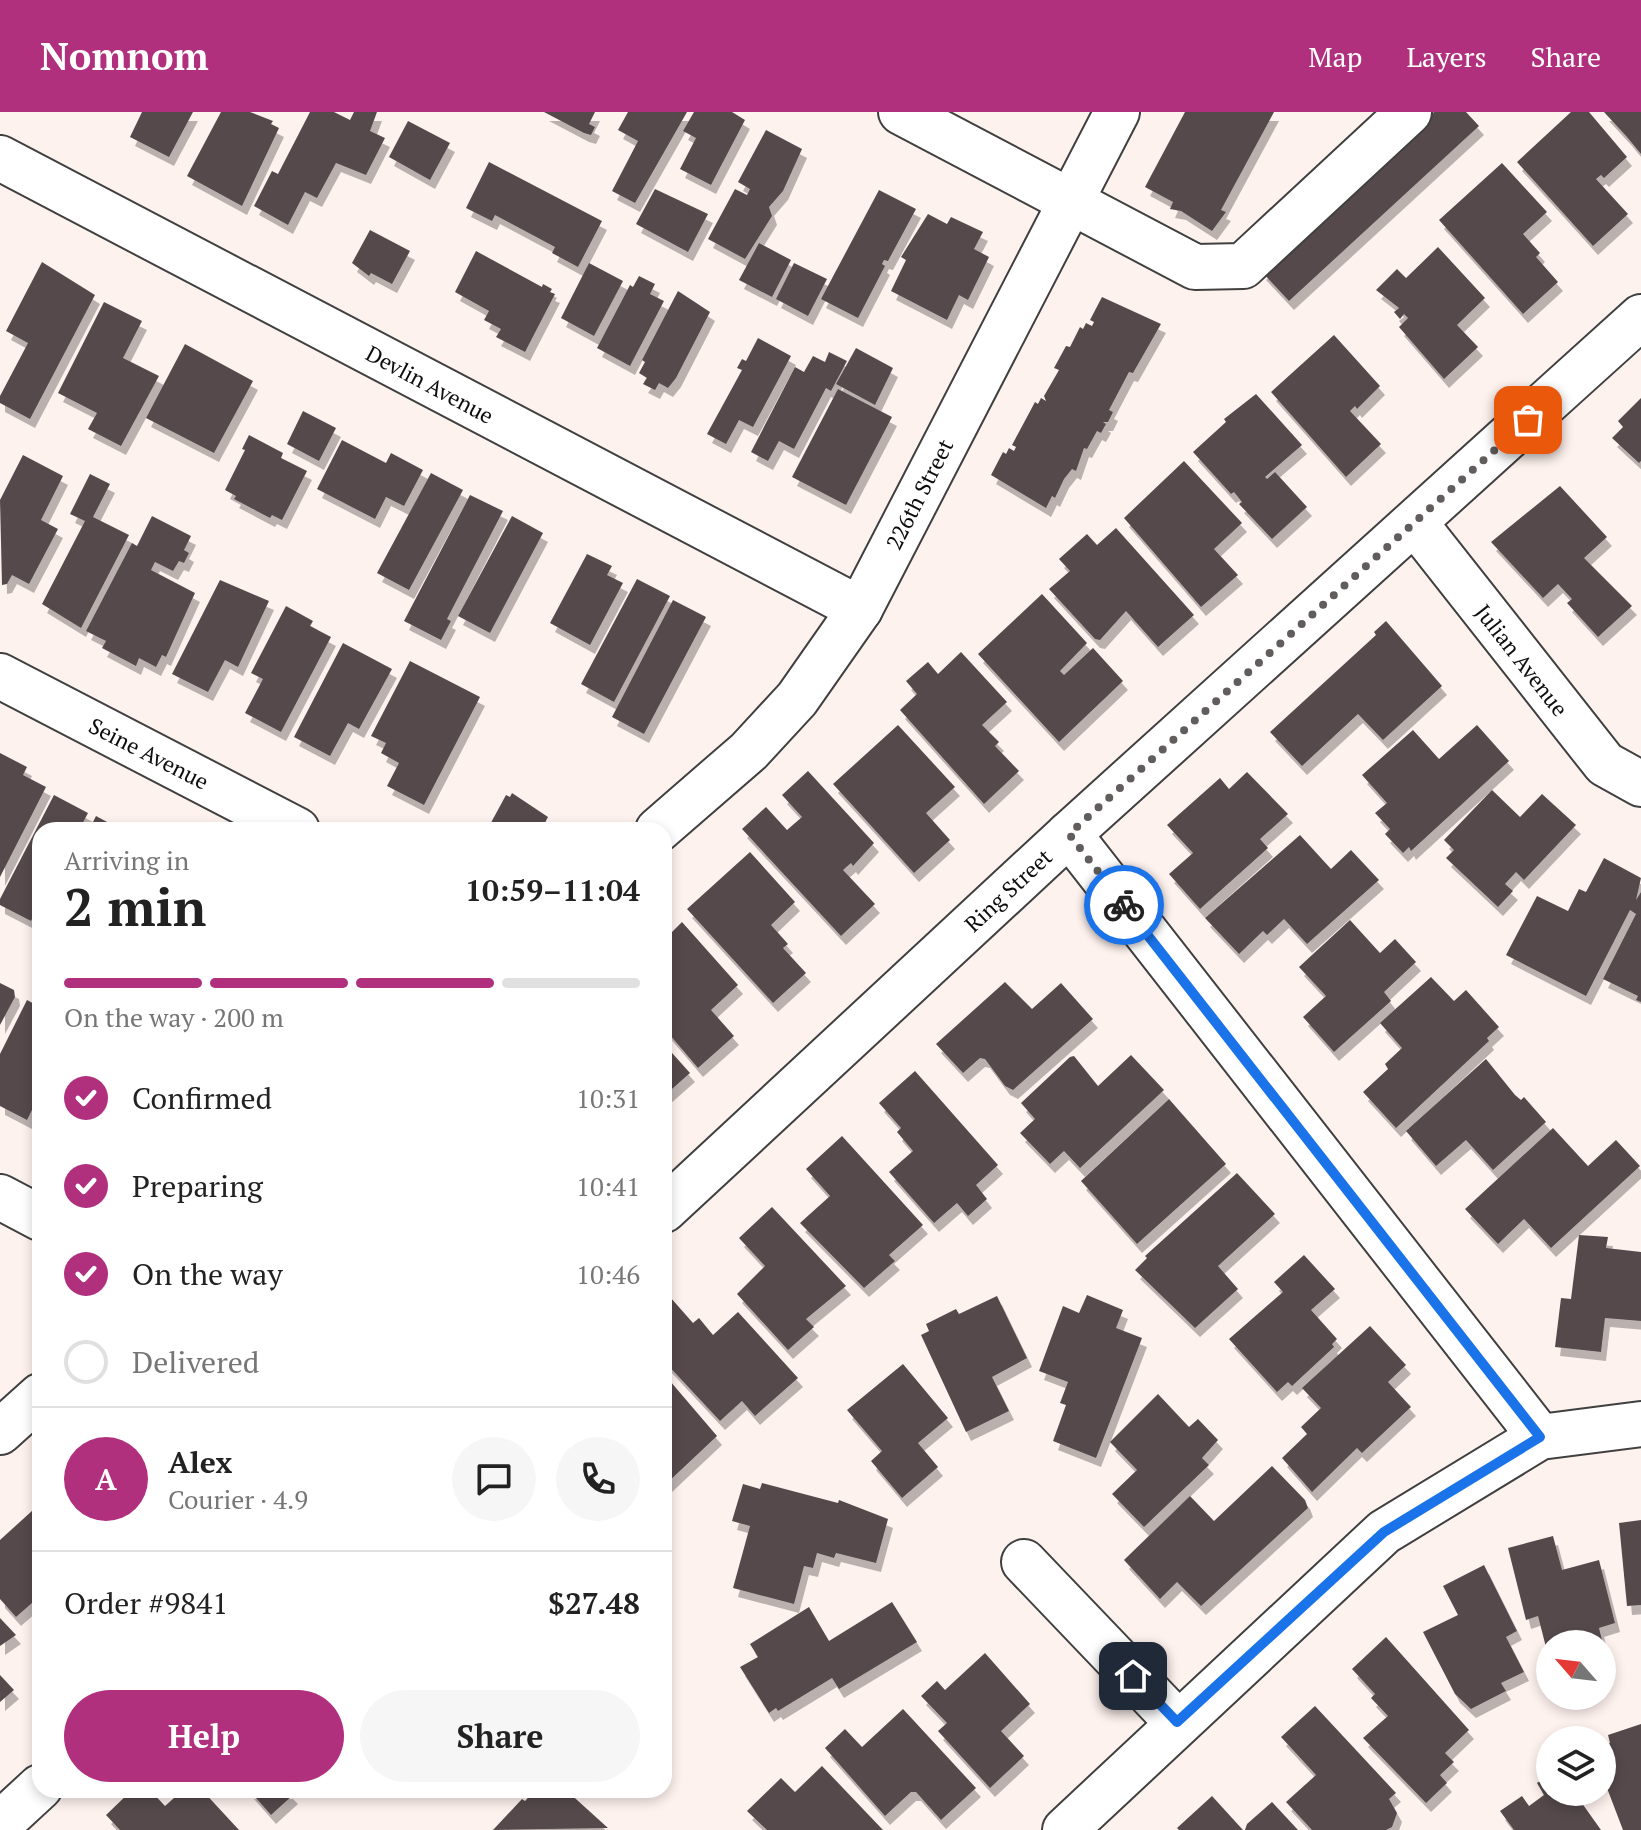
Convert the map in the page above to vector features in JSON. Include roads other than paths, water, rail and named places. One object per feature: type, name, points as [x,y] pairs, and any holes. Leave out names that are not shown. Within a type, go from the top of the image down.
[{"type":"street","points":[[901,112],[1195,267],[1243,266],[1409,112]]},
{"type":"street","name":"226th Street","points":[[667,822],[749,751],[797,699],[860,609],[1117,112]]},
{"type":"street","name":"Devlin Avenue","points":[[0,158],[860,609]]},
{"type":"street","name":"Ring Street","points":[[672,1203],[1069,834],[1641,317]]},
{"type":"street","name":"Julian Avenue","points":[[1415,523],[1605,764],[1641,784]]},
{"type":"street","name":"Seine Avenue","points":[[0,676],[282,822]]},
{"type":"street","points":[[1069,834],[1540,1437]]},
{"type":"street","points":[[0,1197],[32,1214]]},
{"type":"street","points":[[0,1432],[32,1403]]},
{"type":"street","points":[[1065,1830],[1177,1722],[1384,1532],[1540,1437],[1641,1424]]},
{"type":"street","points":[[1024,1562],[1177,1722]]},
{"type":"street","points":[[0,1824],[32,1794]]}]
